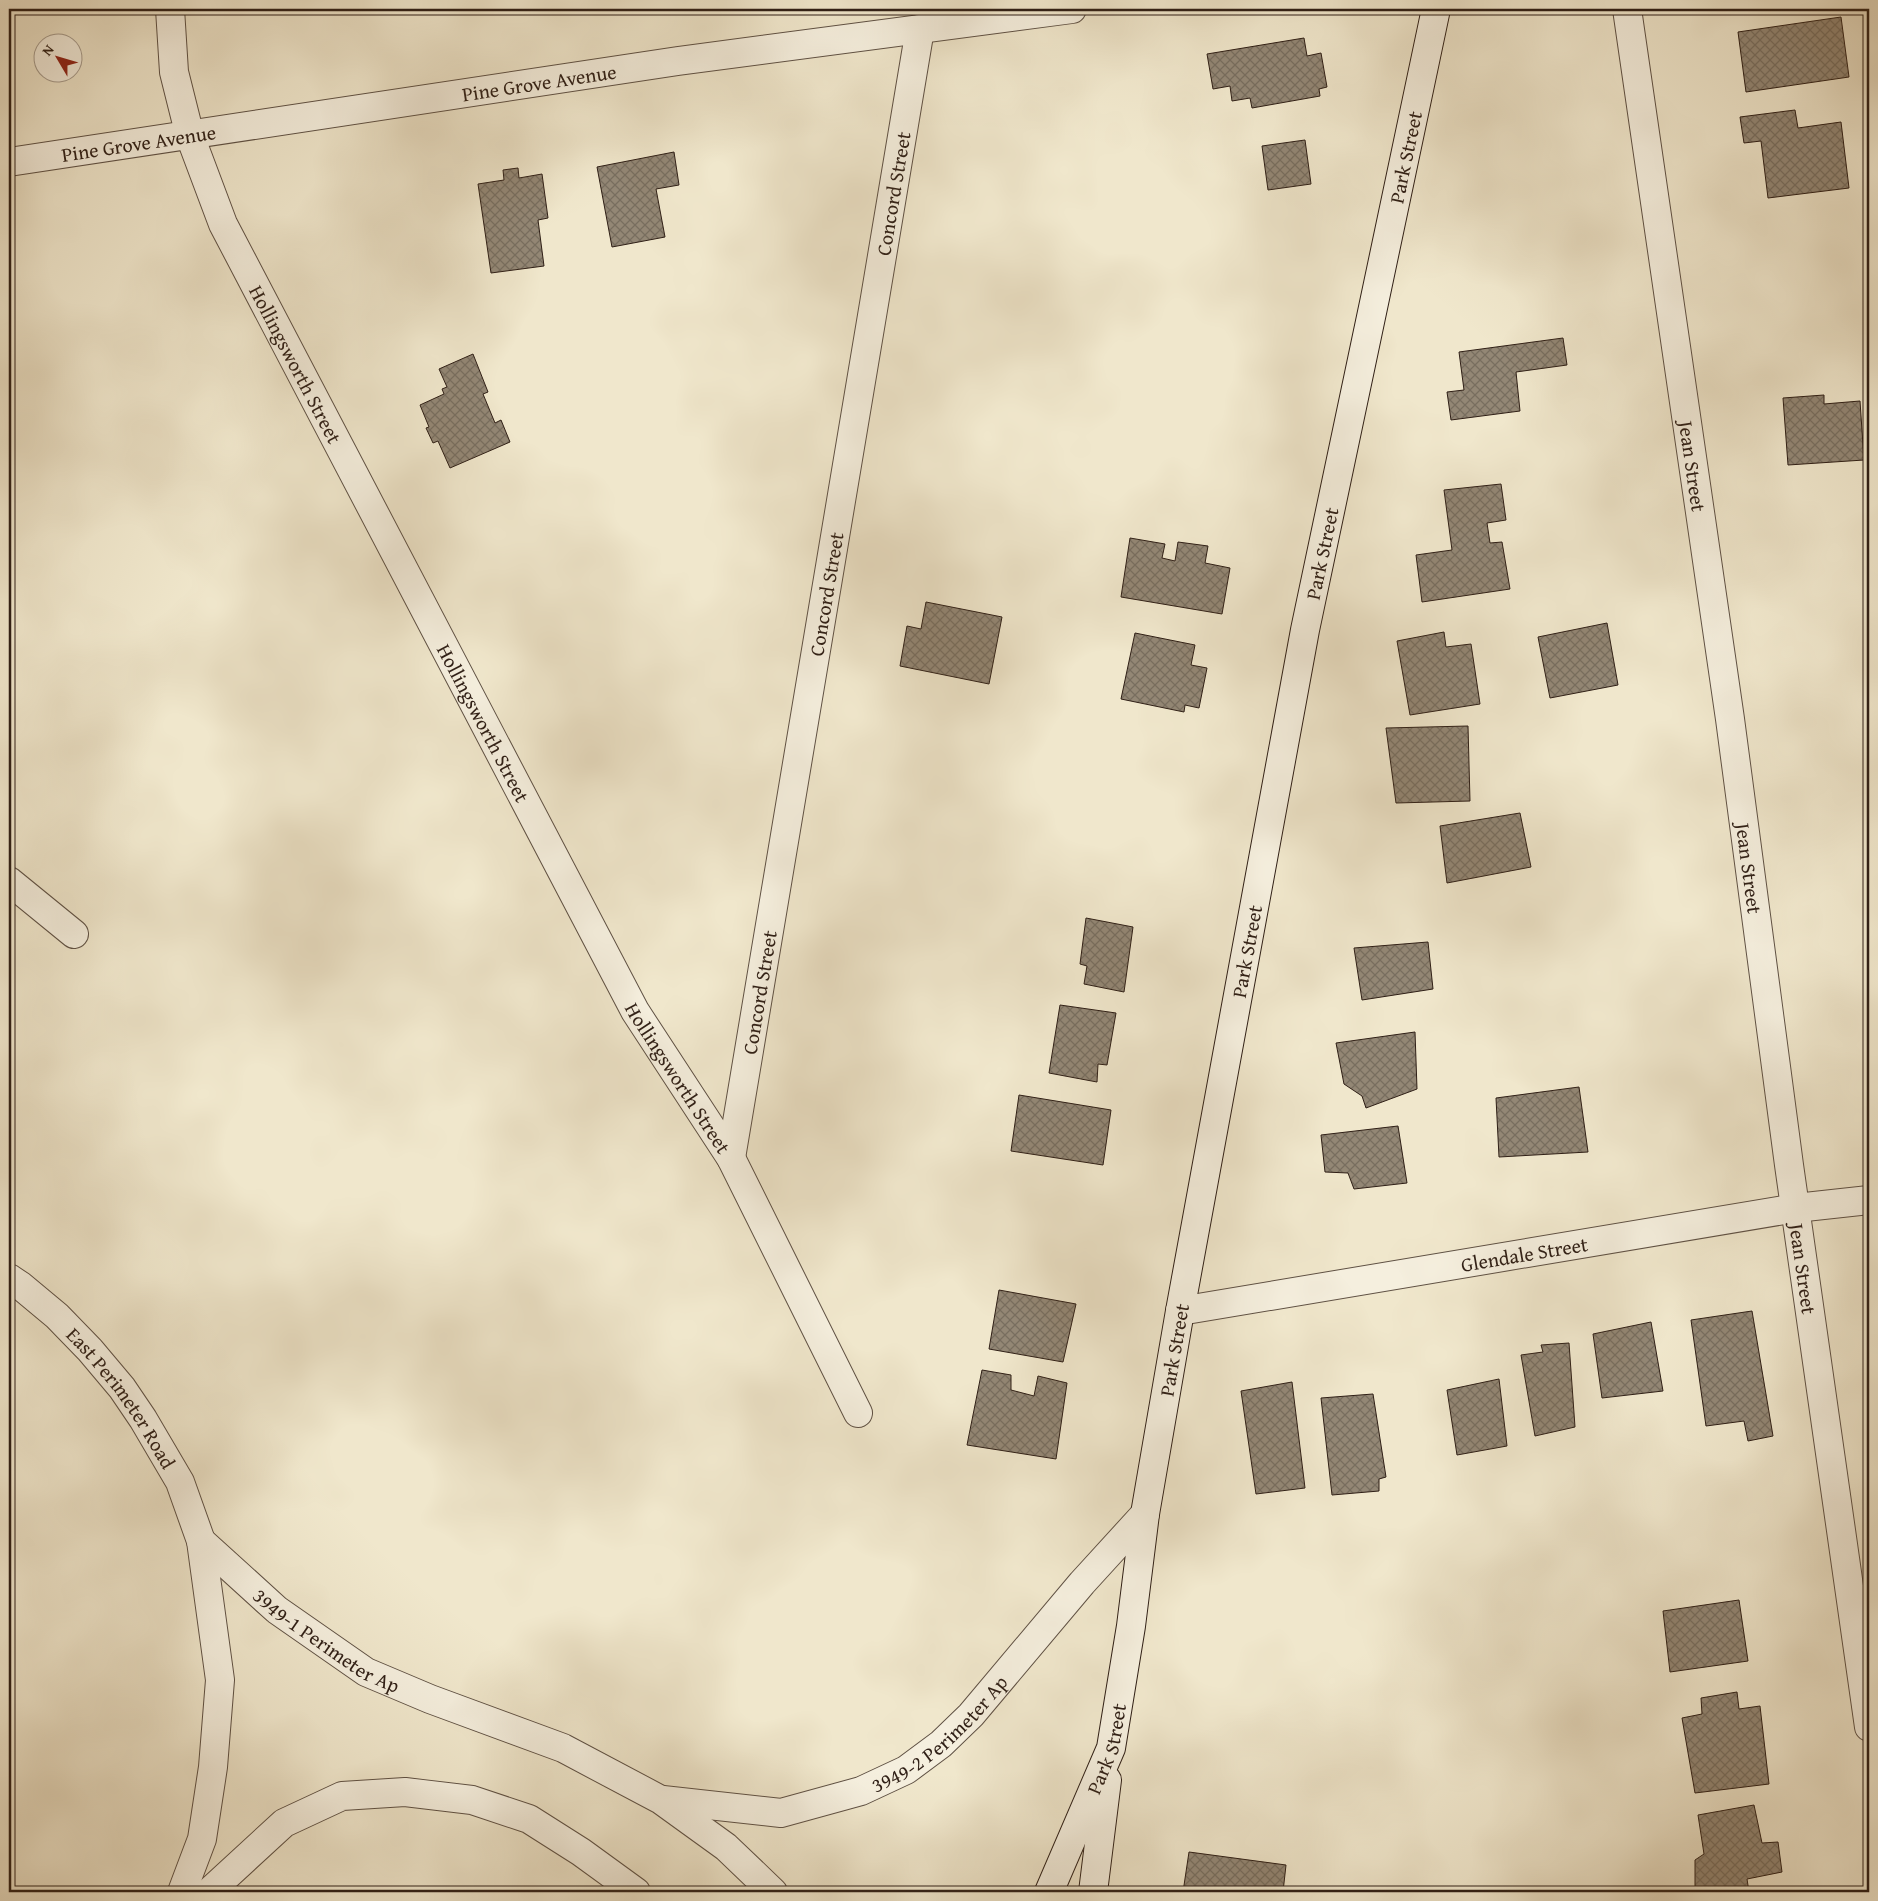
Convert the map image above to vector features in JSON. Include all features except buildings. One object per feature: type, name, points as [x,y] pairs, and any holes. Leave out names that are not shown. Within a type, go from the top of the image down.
[{"type":"street","name":"Hollingsworth Street","points":[[170,9],[174,72],[190,136],[223,224],[635,1011],[731,1158],[858,1413]]},
{"type":"street","name":"Pine Grove Avenue","points":[[9,162],[678,61],[1072,9]]},
{"type":"street","name":"Park Street","points":[[1049,1891],[1111,1748],[1131,1626],[1145,1514],[1180,1311],[1306,630],[1436,9]]},
{"type":"street","name":"Jean Street","points":[[1627,9],[1730,719],[1869,1727]]},
{"type":"street","name":"Concord Street","points":[[731,1158],[920,29]]},
{"type":"street","points":[[9,881],[74,934]]},
{"type":"street","name":"Glendale Street","points":[[1180,1311],[1796,1208],[1869,1200]]},
{"type":"street","name":"East Perimeter Road","points":[[9,1278],[57,1316],[90,1350],[122,1388],[143,1419],[180,1482],[201,1541]]},
{"type":"street","name":"3949-2 Perimeter Ap","points":[[661,1800],[781,1813],[861,1791],[906,1770],[941,1744],[971,1716],[1082,1583],[1145,1514]]},
{"type":"street","points":[[182,1892],[202,1839],[213,1767],[220,1680],[201,1541]]},
{"type":"street","name":"3949-1 Perimeter Ap","points":[[201,1541],[276,1610],[366,1672],[430,1699],[562,1748],[661,1800],[726,1847],[772,1892]]},
{"type":"street","points":[[1093,1892],[1111,1748]]},
{"type":"street","points":[[209,1892],[284,1823],[342,1796],[405,1792],[472,1800],[529,1819],[581,1852],[636,1892]]}]
